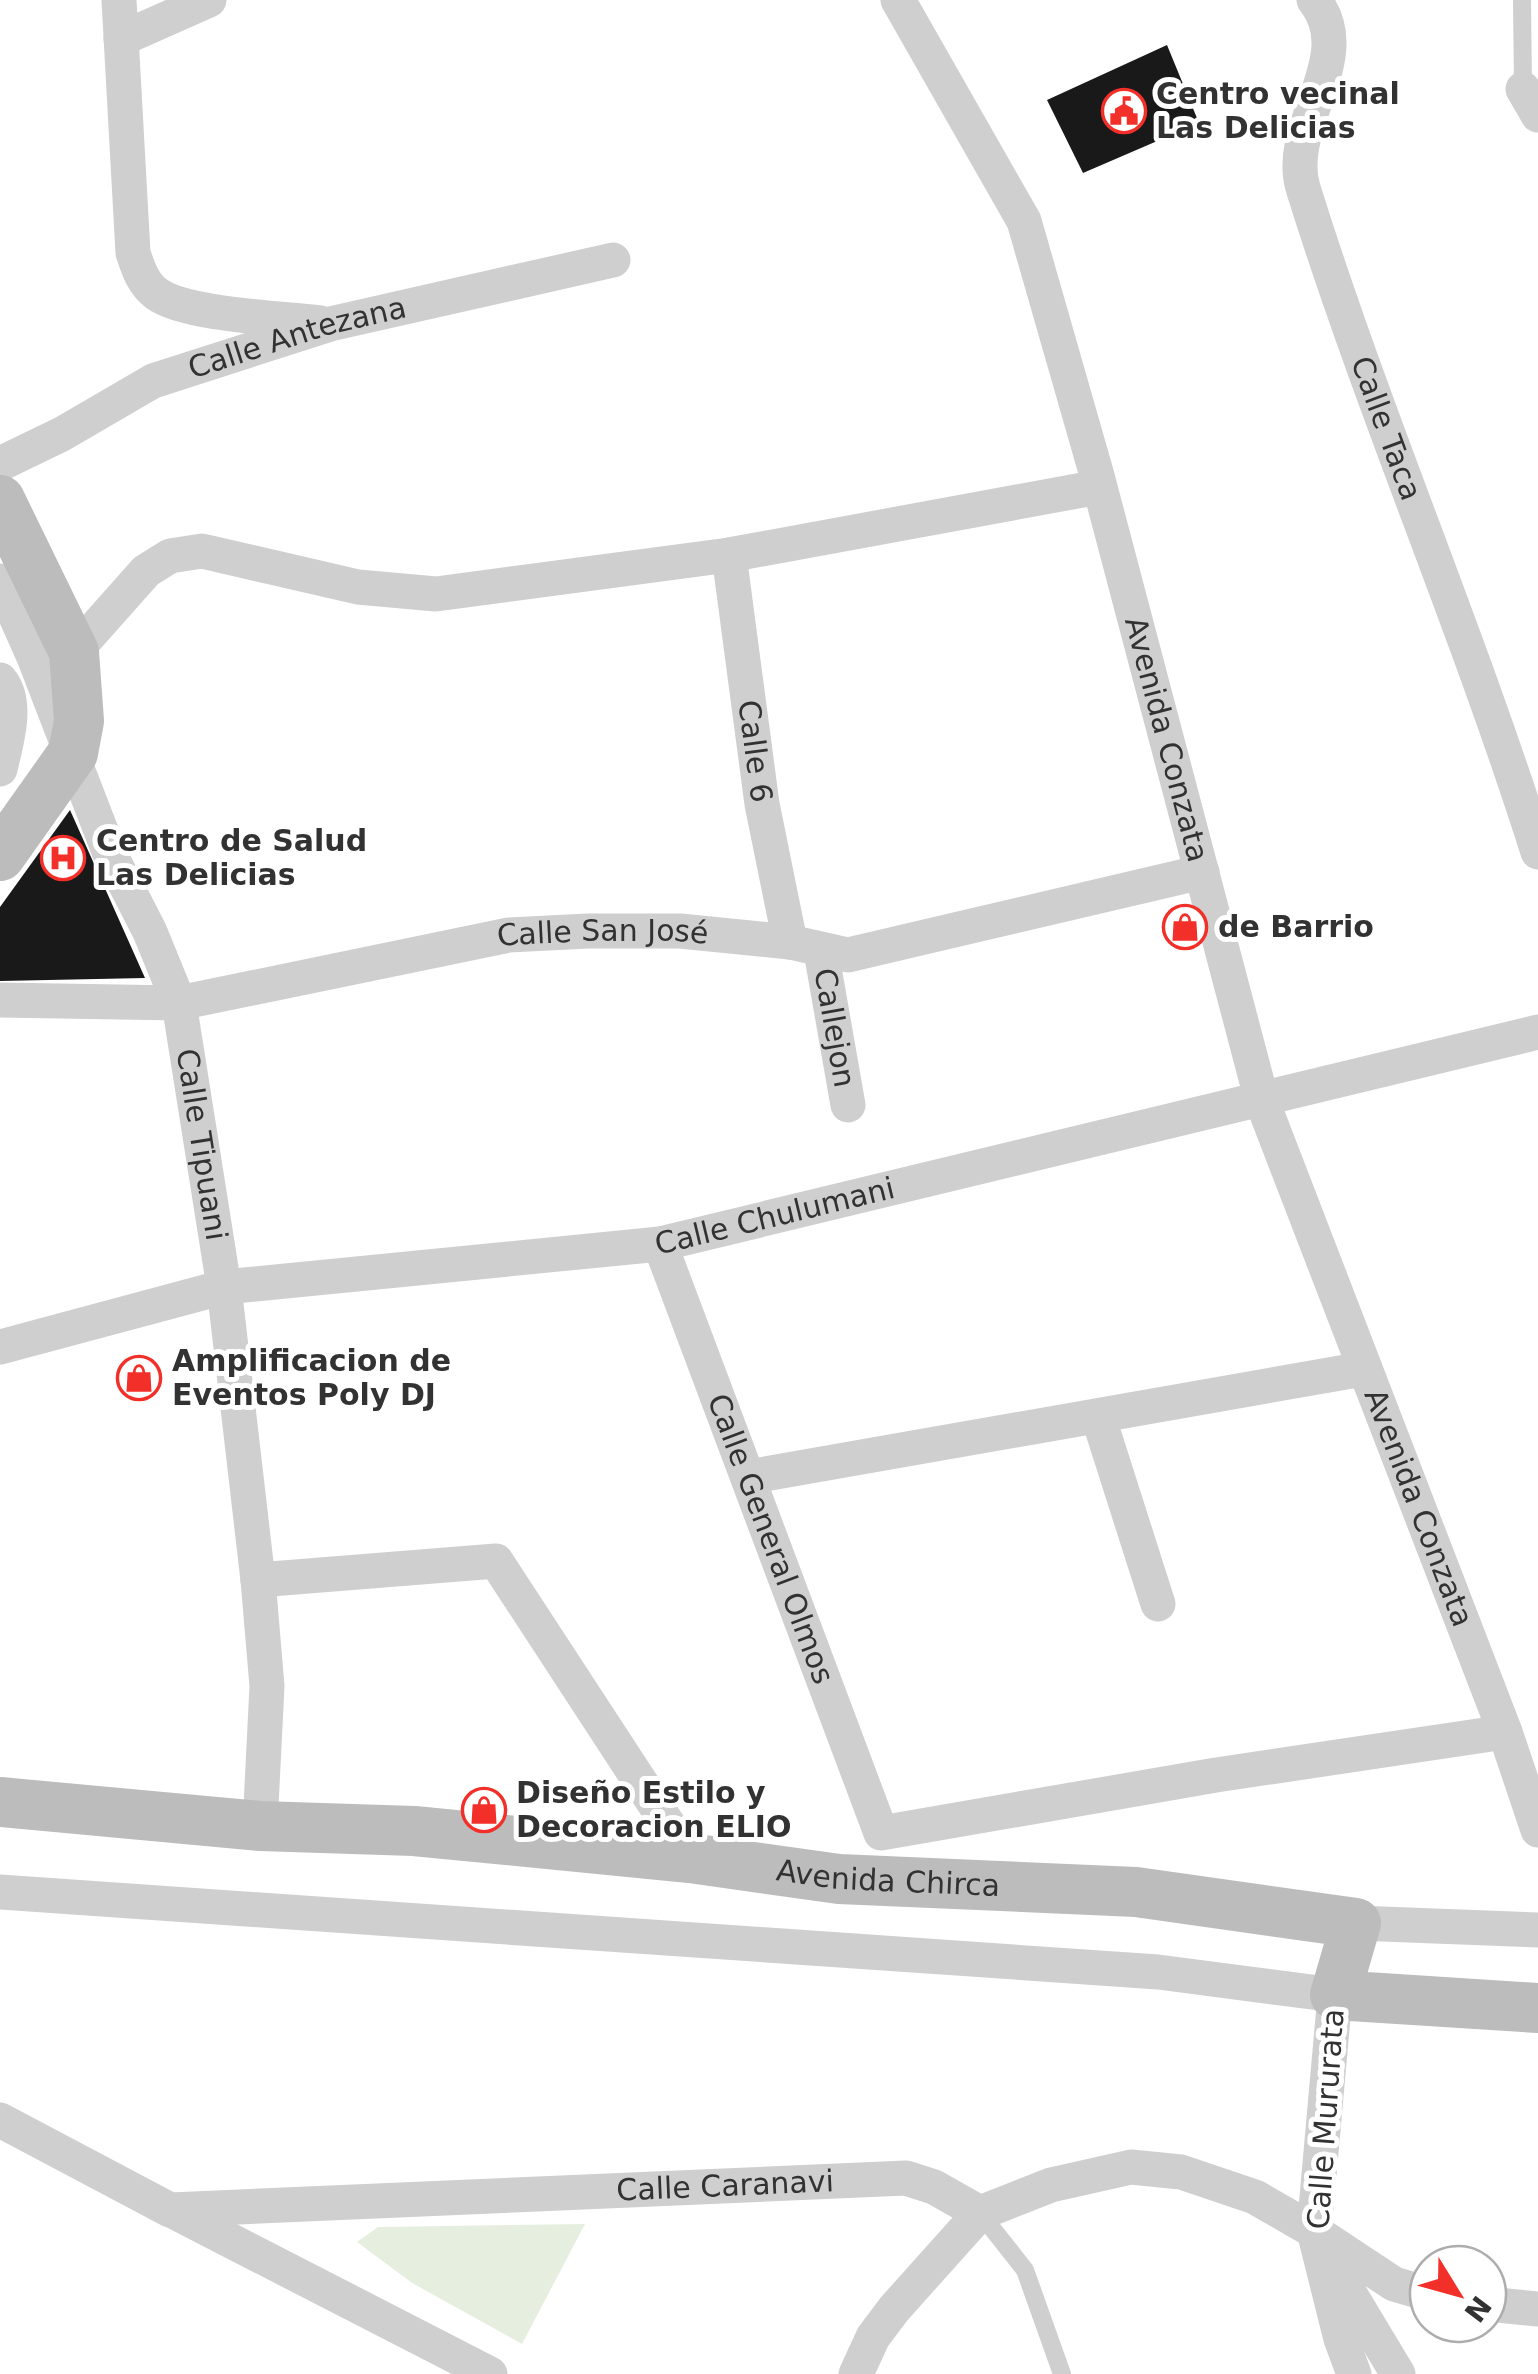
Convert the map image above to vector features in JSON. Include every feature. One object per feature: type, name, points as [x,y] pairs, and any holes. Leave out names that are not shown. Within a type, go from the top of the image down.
[{"type":"street","points":[[118,0],[133,254],[141,276],[156,294],[180,305],[330,324]]},
{"type":"street","points":[[121,39],[209,0]]},
{"type":"street","name":"Avenida Conzata","points":[[898,0],[1024,221],[1262,1101],[1505,1732],[1538,1830]]},
{"type":"street","name":"Calle Taca","points":[[1314,0],[1324,13],[1329,43],[1321,91],[1303,129],[1300,176],[1376,404],[1525,761],[1538,852]]},
{"type":"street","name":"Calle Antezana","points":[[0,464],[62,434],[153,381],[330,324],[613,260]]},
{"type":"street","points":[[74,652],[146,571],[170,556],[202,551],[358,587],[436,594],[730,555],[1099,487]]},
{"type":"street","name":"Calle Tipuani","points":[[0,500],[74,652],[80,721],[73,753],[110,854],[150,932],[179,1003],[224,1288],[258,1580],[267,1686],[260,1826]]},
{"type":"street","name":"Calle 6","points":[[730,555],[762,804],[805,947]]},
{"type":"street","points":[[0,581],[73,753],[0,856]]},
{"type":"street","points":[[0,680],[5,684],[10,717],[0,769]]},
{"type":"street","name":"Calle San José","points":[[0,1000],[179,1003],[509,935],[680,931],[848,955],[1202,872]]},
{"type":"street","name":"Callejon","points":[[805,947],[848,1106]]},
{"type":"street","name":"Calle Chulumani","points":[[0,1347],[224,1288],[660,1244],[1538,1032]]},
{"type":"street","name":"Calle General Olmos","points":[[660,1244],[881,1833],[1216,1775],[1505,1732]]},
{"type":"street","points":[[748,1477],[1363,1369]]},
{"type":"street","points":[[1098,1416],[1158,1604]]},
{"type":"street","points":[[258,1580],[496,1561],[690,1858]]},
{"type":"street","name":"Avenida Chirca","points":[[0,1802],[260,1826],[414,1831],[690,1858],[839,1879],[1136,1892],[1356,1922],[1538,1930]]},
{"type":"street","points":[[0,1892],[1158,1972],[1335,1995],[1538,2008]]},
{"type":"street","name":"Calle Mururata","points":[[1354,2374],[1341,2339],[1314,2230],[1335,1995],[1356,1922]]},
{"type":"street","points":[[0,2120],[490,2374]]},
{"type":"street","points":[[856,2374],[873,2337],[894,2308],[980,2212],[1050,2185],[1131,2167],[1181,2172],[1255,2197],[1314,2230],[1394,2284],[1408,2288]]},
{"type":"street","name":"Calle Caranavi","points":[[170,2210],[906,2178],[934,2187],[980,2212]]},
{"type":"street","points":[[1314,2230],[1398,2374]]},
{"type":"street","points":[[1508,2306],[1538,2308]]},
{"type":"lane","points":[[1522,0],[1531,102]]},
{"type":"lane","points":[[980,2212],[1025,2270],[1062,2374]]},
{"type":"green space","points":[[585,2224],[522,2344],[412,2283],[357,2242],[378,2227]]},
{"type":"building","name":"Centro vecinal Las Delicias","points":[[1167,45],[1199,123],[1083,173],[1047,100]]},
{"type":"building","name":"Centro de Salud Las Delicias","points":[[70,810],[145,978],[0,981],[0,907]]},
{"type":"place","name":"Centro vecinal Las Delicias","points":[[1124,111]]},
{"type":"place","name":"Centro de Salud Las Delicias","points":[[63,858]]},
{"type":"place","name":"de Barrio","points":[[1185,927]]},
{"type":"place","name":"Amplificacion de Eventos Poly DJ","points":[[139,1378]]},
{"type":"place","name":"Diseño Estilo y Decoracion ELIO","points":[[484,1810]]}]
